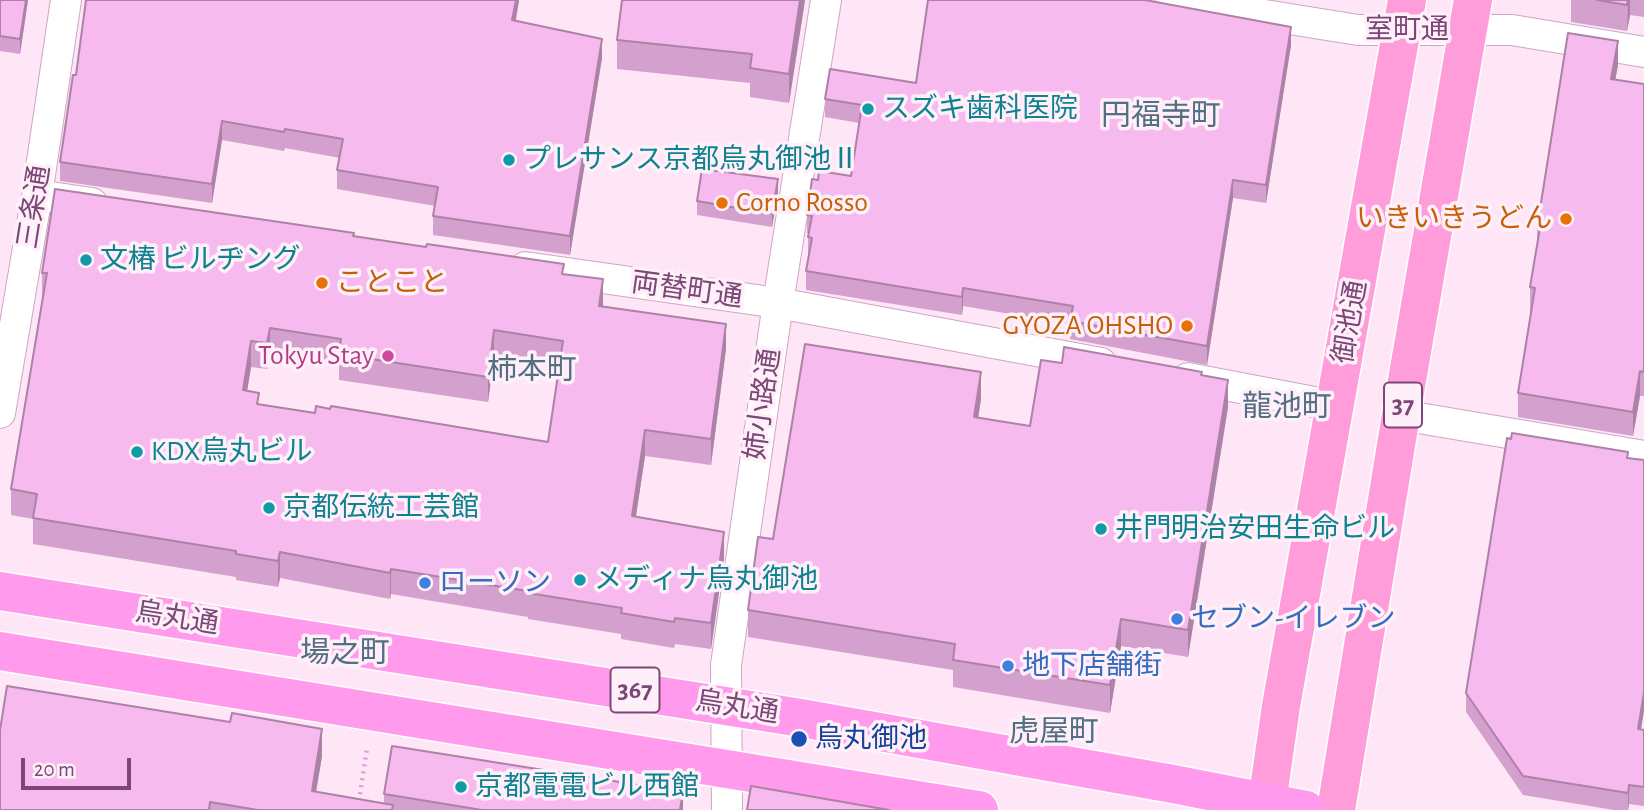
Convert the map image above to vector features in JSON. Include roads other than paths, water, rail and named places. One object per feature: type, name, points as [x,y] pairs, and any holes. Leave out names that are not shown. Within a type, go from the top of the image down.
[{"type":"highway","name":"烏丸通","points":[[0,591],[727,705],[1267,806],[1306,810]]},
{"type":"highway","name":"367","points":[[0,651],[979,810]]},
{"type":"main road","name":"御池通","points":[[1267,806],[1281,706],[1404,15]]},
{"type":"main road","name":"37","points":[[1336,810],[1471,15]]},
{"type":"street","name":"三条通","points":[[0,413],[37,195],[66,0]]},
{"type":"street","name":"姉小路通","points":[[727,810],[726,665],[778,303],[827,0]]},
{"type":"street","name":"室町通","points":[[1171,0],[1358,30],[1404,15],[1471,15],[1512,30],[1644,52]]},
{"type":"street","points":[[37,195],[119,207]]},
{"type":"street","name":"両替町通","points":[[503,263],[778,303],[1335,406]]},
{"type":"street","points":[[1401,415],[1644,456]]},
{"type":"place","name":"スズキ歯科医院","points":[[868,109]]},
{"type":"place","name":"プレサンス京都烏丸御池Ⅱ","points":[[509,160]]},
{"type":"place","name":"Corno Rosso","points":[[722,203]]},
{"type":"place","name":"いきいきうどん","points":[[1566,219]]},
{"type":"place","name":"文椿 ビルヂング","points":[[86,260]]},
{"type":"place","name":"ことこと","points":[[322,283]]},
{"type":"place","name":"GYOZA OHSHO","points":[[1187,326]]},
{"type":"place","name":"Tokyu Stay","points":[[388,356]]},
{"type":"place","name":"KDX烏丸ビル","points":[[137,452]]},
{"type":"place","name":"京都伝統工芸館","points":[[269,508]]},
{"type":"place","name":"井門明治安田生命ビル","points":[[1101,529]]},
{"type":"place","name":"メディナ烏丸御池","points":[[580,580]]},
{"type":"place","name":"ローソン","points":[[425,583]]},
{"type":"place","name":"セブン-イレブン","points":[[1177,619]]},
{"type":"place","name":"地下店舗街","points":[[1008,666]]},
{"type":"place","name":"烏丸御池","points":[[799,739]]},
{"type":"place","name":"京都電電ビル西館","points":[[461,787]]},
{"type":"district","name":"円福寺町","points":[[1161,116]]},
{"type":"district","name":"柿本町","points":[[532,370]]},
{"type":"district","name":"龍池町","points":[[1287,407]]},
{"type":"district","name":"場之町","points":[[345,653]]},
{"type":"district","name":"虎屋町","points":[[1054,732]]}]
